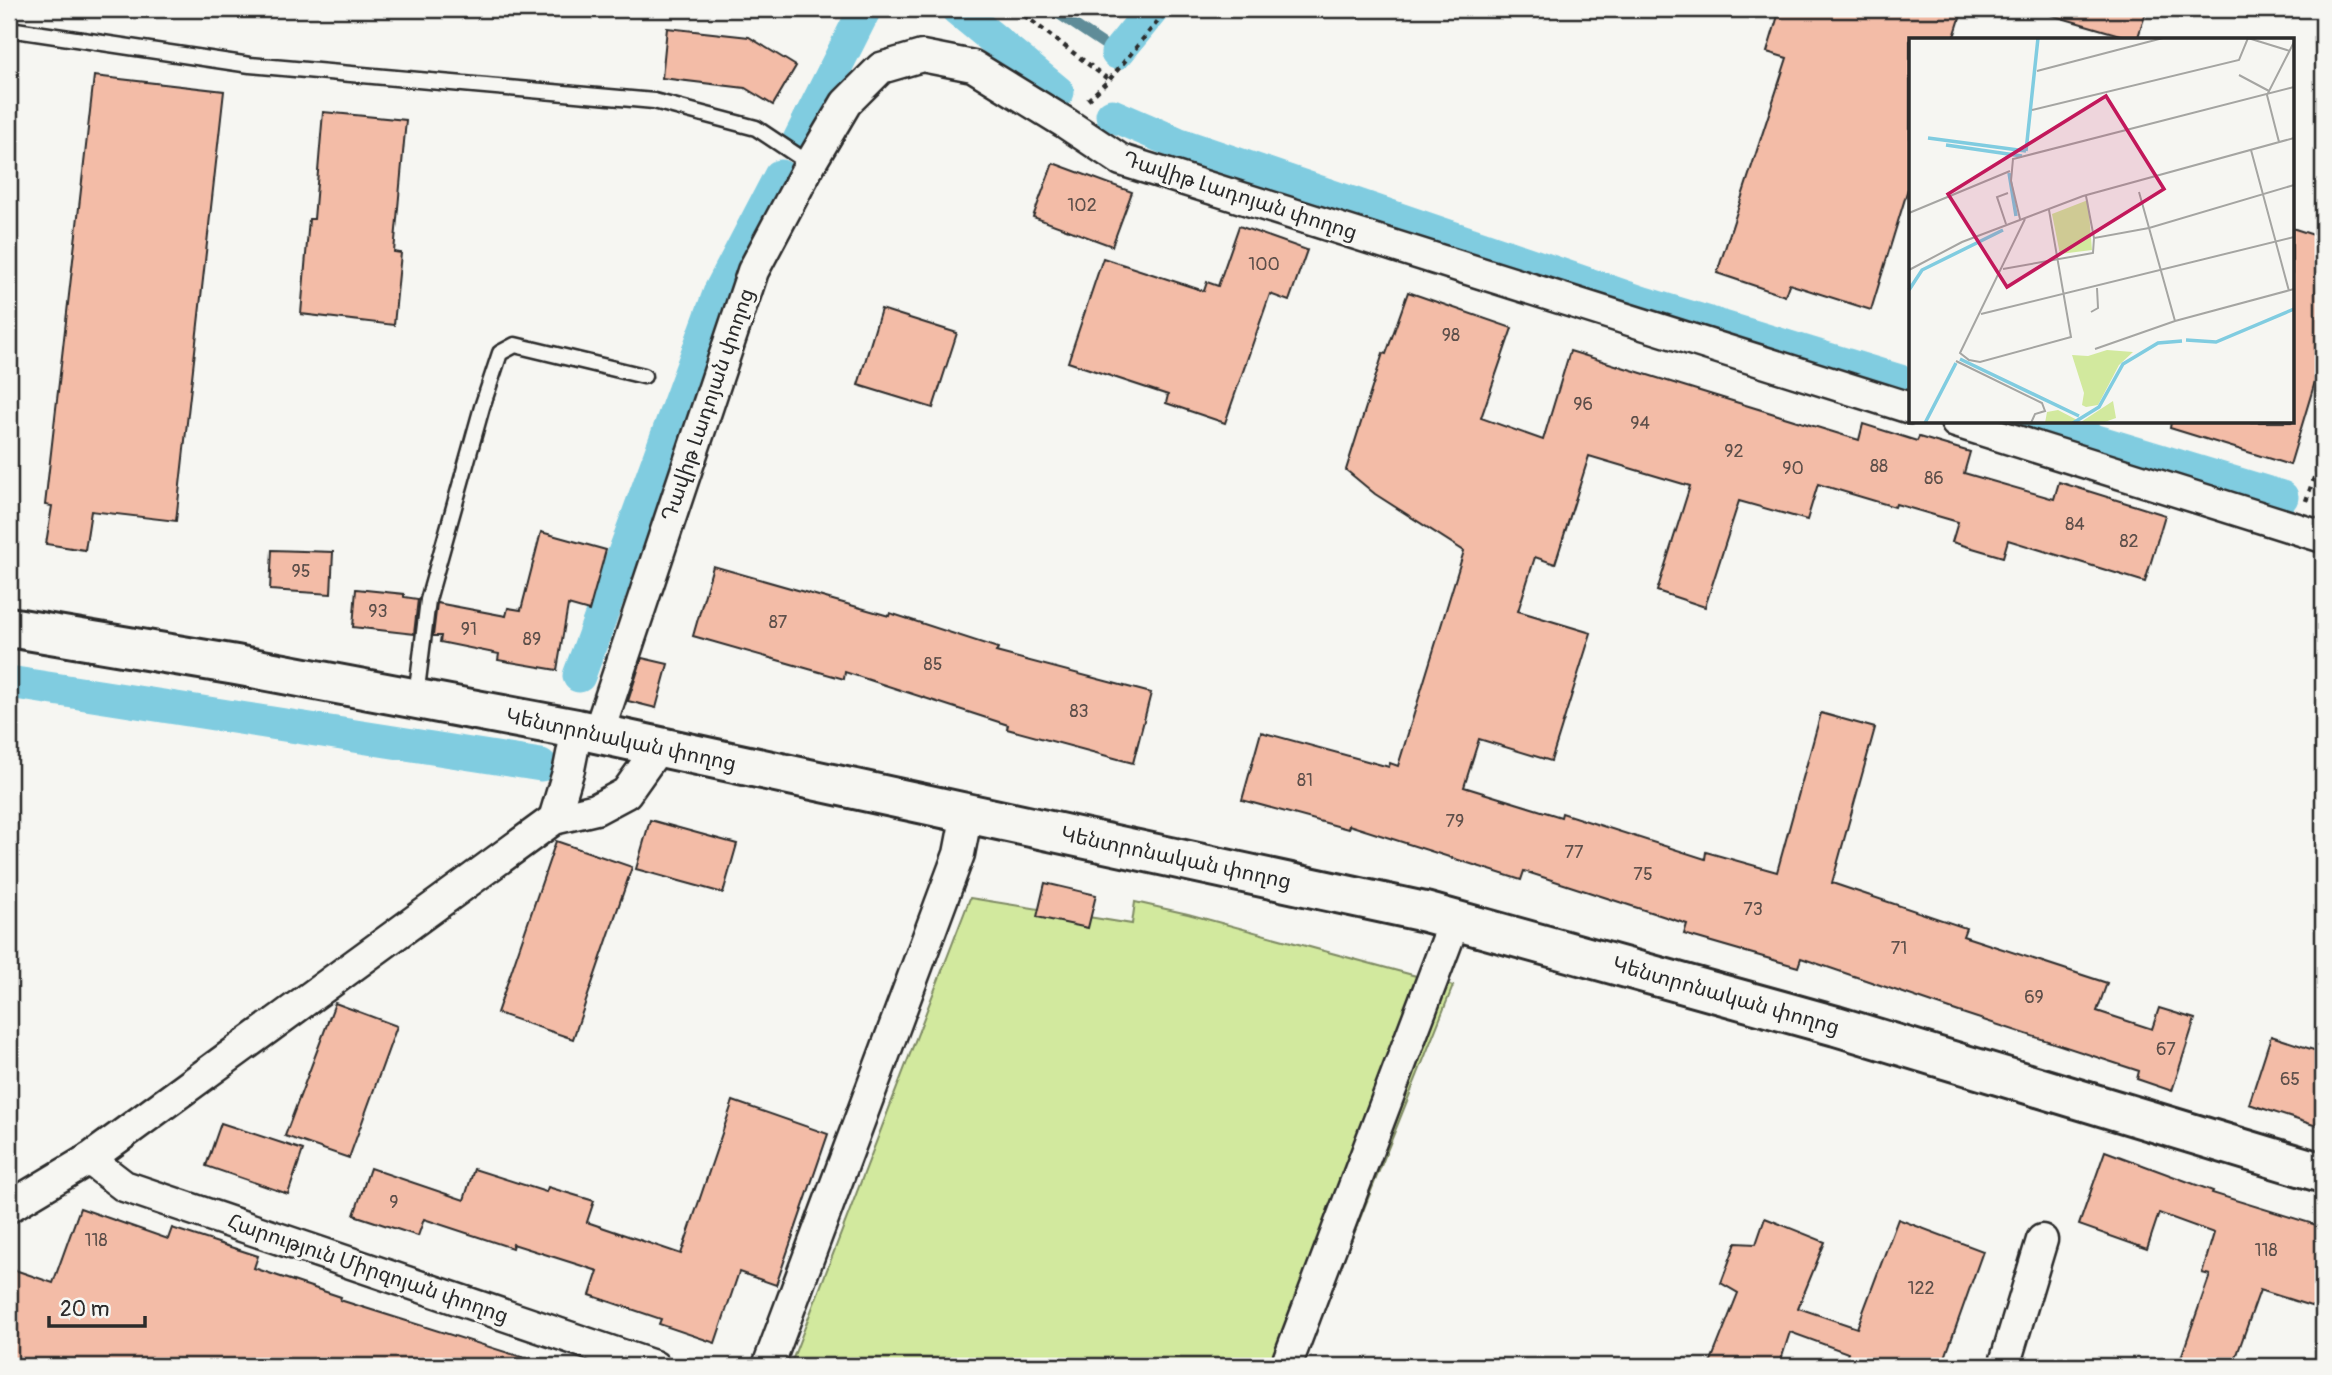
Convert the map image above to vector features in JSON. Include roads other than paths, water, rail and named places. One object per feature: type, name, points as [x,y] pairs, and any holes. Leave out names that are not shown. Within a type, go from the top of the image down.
[{"type":"main road","name":"Կենտրոնական փողոց","points":[[9,627],[415,698],[587,732],[1455,920],[1836,1026],[2323,1173]]},
{"type":"street","name":"Դավիթ Լադոյան փողոց","points":[[554,819],[569,769],[587,732],[753,271],[846,103],[881,68],[922,55],[973,66],[1121,160],[1909,408]]},
{"type":"street","points":[[1962,424],[2310,533]]},
{"type":"street","points":[[9,1207],[89,1159],[554,819],[596,809],[626,793],[658,748]]},
{"type":"street","points":[[768,1366],[959,854],[967,813]]},
{"type":"street","points":[[1286,1366],[1455,920]]},
{"type":"street","name":"Հարություն Միրզոյան փողոց","points":[[89,1159],[124,1186],[654,1366]]},
{"type":"street","points":[[2004,1366],[2042,1240]]},
{"type":"lane","points":[[9,29],[250,65],[654,101],[756,128],[810,164]]},
{"type":"lane","points":[[415,698],[428,600],[482,407],[500,353],[515,345],[644,376]]},
{"type":"waterway","points":[[799,140],[865,9]]},
{"type":"waterway","points":[[957,9],[1058,92]]},
{"type":"waterway","points":[[1051,9],[1117,53]]},
{"type":"waterway","points":[[1117,53],[1153,9]]},
{"type":"waterway","points":[[1112,115],[1177,143],[1644,303],[1909,384]]},
{"type":"waterway","points":[[579,676],[720,291],[780,176]]},
{"type":"waterway","points":[[2041,424],[2282,497]]},
{"type":"waterway","points":[[9,682],[541,765]]}]
